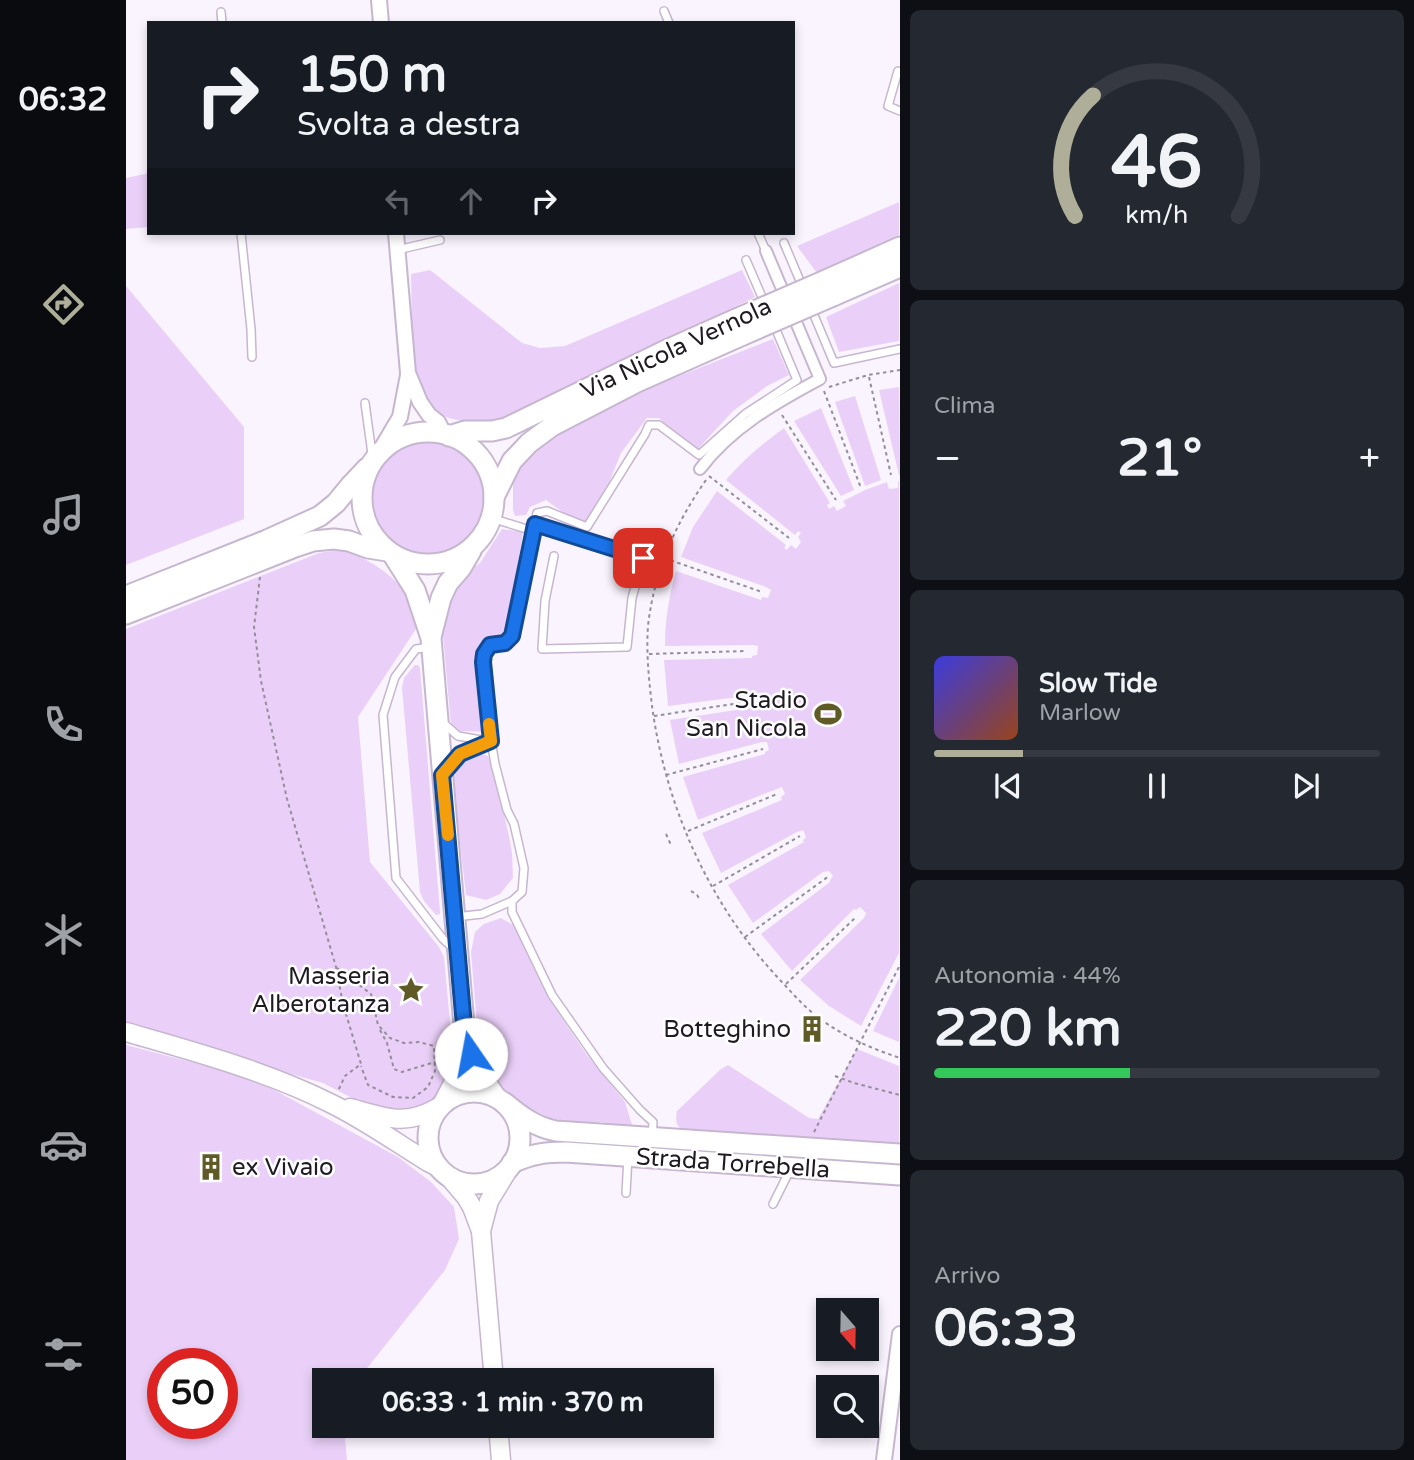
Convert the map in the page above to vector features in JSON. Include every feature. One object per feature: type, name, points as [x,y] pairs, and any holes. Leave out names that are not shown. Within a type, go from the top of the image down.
[{"type":"main road","name":"Via Nicola Vernola","points":[[830,288],[900,247]]},
{"type":"main road","name":"Via Nicola Vernola","points":[[494,497],[512,461],[529,443],[552,426],[740,327],[830,288],[900,267]]},
{"type":"main road","name":"Via Nicola Vernola","points":[[447,435],[506,428],[662,352],[740,327]]},
{"type":"main road","points":[[126,596],[320,516],[336,503],[392,443],[408,435],[426,432],[447,435],[464,443],[486,466],[494,497],[491,518],[485,532],[448,583],[431,642]]},
{"type":"main road","points":[[374,460],[363,482],[361,501],[365,520],[373,537],[390,553],[415,590],[431,642],[465,1037],[477,1070],[512,1112],[517,1125],[518,1150],[511,1165]]},
{"type":"main road","points":[[126,614],[313,541],[349,541],[421,564],[450,561],[475,545]]},
{"type":"main road","points":[[465,1037],[455,1081],[429,1128],[428,1141],[432,1156],[443,1172],[461,1182],[474,1184],[489,1181],[528,1156],[546,1152],[567,1142]]},
{"type":"main road","points":[[441,1105],[469,1092],[484,1093],[501,1100],[522,1117],[567,1142]]},
{"type":"main road","name":"Strada Torrebella","points":[[567,1142],[652,1138],[900,1154]]},
{"type":"main road","name":"Strada Torrebella","points":[[567,1142],[628,1156],[900,1175]]},
{"type":"street","points":[[379,0],[381,21]]},
{"type":"street","points":[[374,460],[400,416],[408,373],[396,235]]},
{"type":"street","points":[[700,469],[733,434],[775,403],[820,379],[766,251]]},
{"type":"street","points":[[408,373],[420,402],[447,435]]},
{"type":"street","points":[[126,1032],[237,1065],[291,1085],[332,1104],[443,1172],[472,1207],[481,1231],[493,1368]]},
{"type":"street","points":[[332,1104],[402,1120],[415,1119],[441,1105]]},
{"type":"street","points":[[481,1231],[489,1201],[511,1165]]},
{"type":"street","points":[[884,1460],[900,1334]]},
{"type":"street","points":[[499,1438],[501,1460]]},
{"type":"lane","points":[[664,11],[668,21]]},
{"type":"lane","points":[[221,12],[222,21]]},
{"type":"lane","points":[[898,71],[888,106],[900,111]]},
{"type":"lane","points":[[241,235],[253,357]]},
{"type":"lane","points":[[759,235],[766,251]]},
{"type":"lane","points":[[397,250],[440,240]]},
{"type":"lane","points":[[784,243],[834,363],[900,349]]},
{"type":"lane","points":[[455,917],[482,914],[512,901],[522,892],[524,868],[491,741],[483,662],[484,654],[490,645],[505,643],[512,636],[537,513],[547,511],[587,527],[649,425],[659,425],[699,455],[745,414],[797,380],[746,260]]},
{"type":"lane","points":[[365,402],[374,460]]},
{"type":"lane","points":[[491,518],[643,558],[632,598],[627,647],[542,649],[545,601],[554,556]]},
{"type":"lane","points":[[431,642],[416,649],[395,677],[383,715],[396,878],[443,939],[458,953]]},
{"type":"lane","points":[[438,718],[458,736],[491,741]]},
{"type":"lane","points":[[442,775],[460,754],[491,741]]},
{"type":"lane","points":[[512,901],[512,912],[552,995],[603,1068],[653,1122],[652,1138]]},
{"type":"lane","points":[[626,1194],[628,1156]]},
{"type":"lane","points":[[773,1204],[792,1168]]},
{"type":"path","points":[[861,488],[823,390],[868,375],[900,370]]},
{"type":"path","points":[[868,375],[891,475]]},
{"type":"path","points":[[780,411],[836,500]]},
{"type":"path","points":[[789,538],[709,476],[679,523],[663,558],[654,589],[648,628],[648,654],[658,747],[686,832],[712,887],[762,961],[796,998],[823,1021],[860,1043],[900,1059]]},
{"type":"path","points":[[663,558],[762,592]]},
{"type":"path","points":[[260,576],[254,627],[261,681],[288,799],[336,967],[360,1064],[368,1086],[394,1097],[413,1098],[428,1087],[435,1071],[434,1046],[397,1041],[378,1026]]},
{"type":"path","points":[[648,654],[746,651]]},
{"type":"path","points":[[653,716],[753,701]]},
{"type":"path","points":[[666,776],[763,749]]},
{"type":"path","points":[[686,832],[777,794]]},
{"type":"path","points":[[666,834],[671,845]]},
{"type":"path","points":[[712,887],[800,836]]},
{"type":"path","points":[[744,937],[829,876]]},
{"type":"path","points":[[691,891],[700,900]]},
{"type":"path","points":[[785,985],[856,917]]},
{"type":"path","points":[[807,1149],[900,965]]},
{"type":"path","points":[[336,967],[370,995],[394,1069],[402,1072],[436,1062]]},
{"type":"path","points":[[332,1104],[345,1076],[360,1064]]},
{"type":"path","points":[[835,1076],[900,1095]]},
{"type":"shaded area","points":[[147,173],[147,227],[126,229],[126,178]]},
{"type":"shaded area","points":[[899,202],[899,235],[817,273],[797,246]]},
{"type":"shaded area","points":[[430,270],[522,343],[540,348],[565,346],[742,270],[755,297],[510,417],[463,421],[451,419],[431,408],[419,389],[414,358],[411,274]]},
{"type":"shaded area","points":[[899,283],[899,341],[839,352],[826,317]]},
{"type":"shaded area","points":[[126,286],[244,427],[244,519],[126,565]]},
{"type":"shaded area","points":[[773,339],[789,375],[767,386],[733,411],[698,449],[681,439],[659,418],[647,418],[621,453],[587,527],[546,500],[530,507],[526,515],[515,516],[513,478],[531,454],[552,438],[661,383]]},
{"type":"shaded area","points":[[899,387],[900,475],[879,390]]},
{"type":"shaded area","points":[[855,396],[881,480],[865,486],[835,402]]},
{"type":"shaded area","points":[[821,408],[854,490],[841,496],[794,421]]},
{"type":"shaded area","points":[[784,428],[830,503],[827,505],[829,509],[834,506],[837,511],[846,506],[843,501],[887,482],[889,489],[898,488],[899,481],[899,953],[861,1026],[829,1006],[800,980],[864,918],[866,913],[860,907],[854,909],[792,971],[761,934],[830,882],[833,876],[829,871],[823,872],[753,923],[728,885],[804,842],[806,837],[803,830],[721,873],[702,833],[782,800],[781,797],[785,794],[782,787],[698,820],[683,777],[765,754],[769,750],[767,742],[762,742],[679,764],[670,720],[756,707],[756,704],[761,702],[759,696],[668,706],[664,660],[752,658],[757,655],[758,646],[753,645],[665,646],[669,599],[676,571],[761,600],[762,597],[768,598],[771,590],[766,587],[681,557],[693,527],[717,491],[786,545],[784,548],[787,550],[791,545],[796,549],[801,542],[798,537],[801,533],[798,531],[795,535],[726,480],[753,452]]},
{"type":"shaded area","points":[[426,440],[449,441],[478,467],[486,486],[486,505],[479,524],[463,544],[438,554],[421,555],[388,542],[376,529],[369,505],[368,485],[378,467],[396,451]]},
{"type":"shaded area","points":[[502,529],[523,532],[507,632],[484,643],[478,656],[487,732],[458,731],[451,725],[443,610],[462,575],[480,563]]},
{"type":"shaded area","points":[[338,550],[365,560],[384,571],[399,585],[407,597],[411,614],[414,614],[416,629],[358,717],[370,862],[439,947],[444,957],[454,1065],[442,1091],[426,1106],[401,1114],[352,1098],[323,1083],[266,1067],[214,1048],[126,1025],[126,629],[319,553]]},
{"type":"shaded area","points":[[415,665],[420,668],[440,912],[436,915],[420,892],[402,688],[404,678]]},
{"type":"shaded area","points":[[476,754],[486,755],[491,759],[512,853],[513,878],[500,894],[486,900],[466,895],[453,783],[458,764]]},
{"type":"shaded area","points":[[501,918],[513,925],[547,996],[584,1051],[625,1102],[633,1128],[601,1122],[587,1125],[550,1118],[533,1110],[486,1074],[479,1049],[471,952],[475,932],[484,924]]},
{"type":"shaded area","points":[[899,978],[899,1042],[873,1031]]},
{"type":"shaded area","points":[[126,1045],[252,1078],[398,1157],[431,1182],[454,1207],[459,1239],[445,1270],[367,1368],[312,1368],[312,1438],[345,1438],[347,1460],[126,1460]]},
{"type":"shaded area","points":[[857,1049],[899,1066],[899,1144],[687,1132],[677,1124],[677,1111],[728,1065],[809,1118],[818,1119]]},
{"type":"slow traffic","points":[[448,835],[442,775],[460,754],[491,741],[489,724]]},
{"type":"place","name":"Stadio San Nicola","points":[[828,714]]},
{"type":"place","name":"Masseria Alberotanza","points":[[411,990]]},
{"type":"place","name":"Botteghino","points":[[812,1029]]},
{"type":"place","name":"ex Vivaio","points":[[211,1167]]},
{"type":"route","points":[[471,1054],[465,1037],[442,775],[460,754],[491,741],[484,654],[490,645],[505,643],[512,636],[535,524],[643,558]]}]
